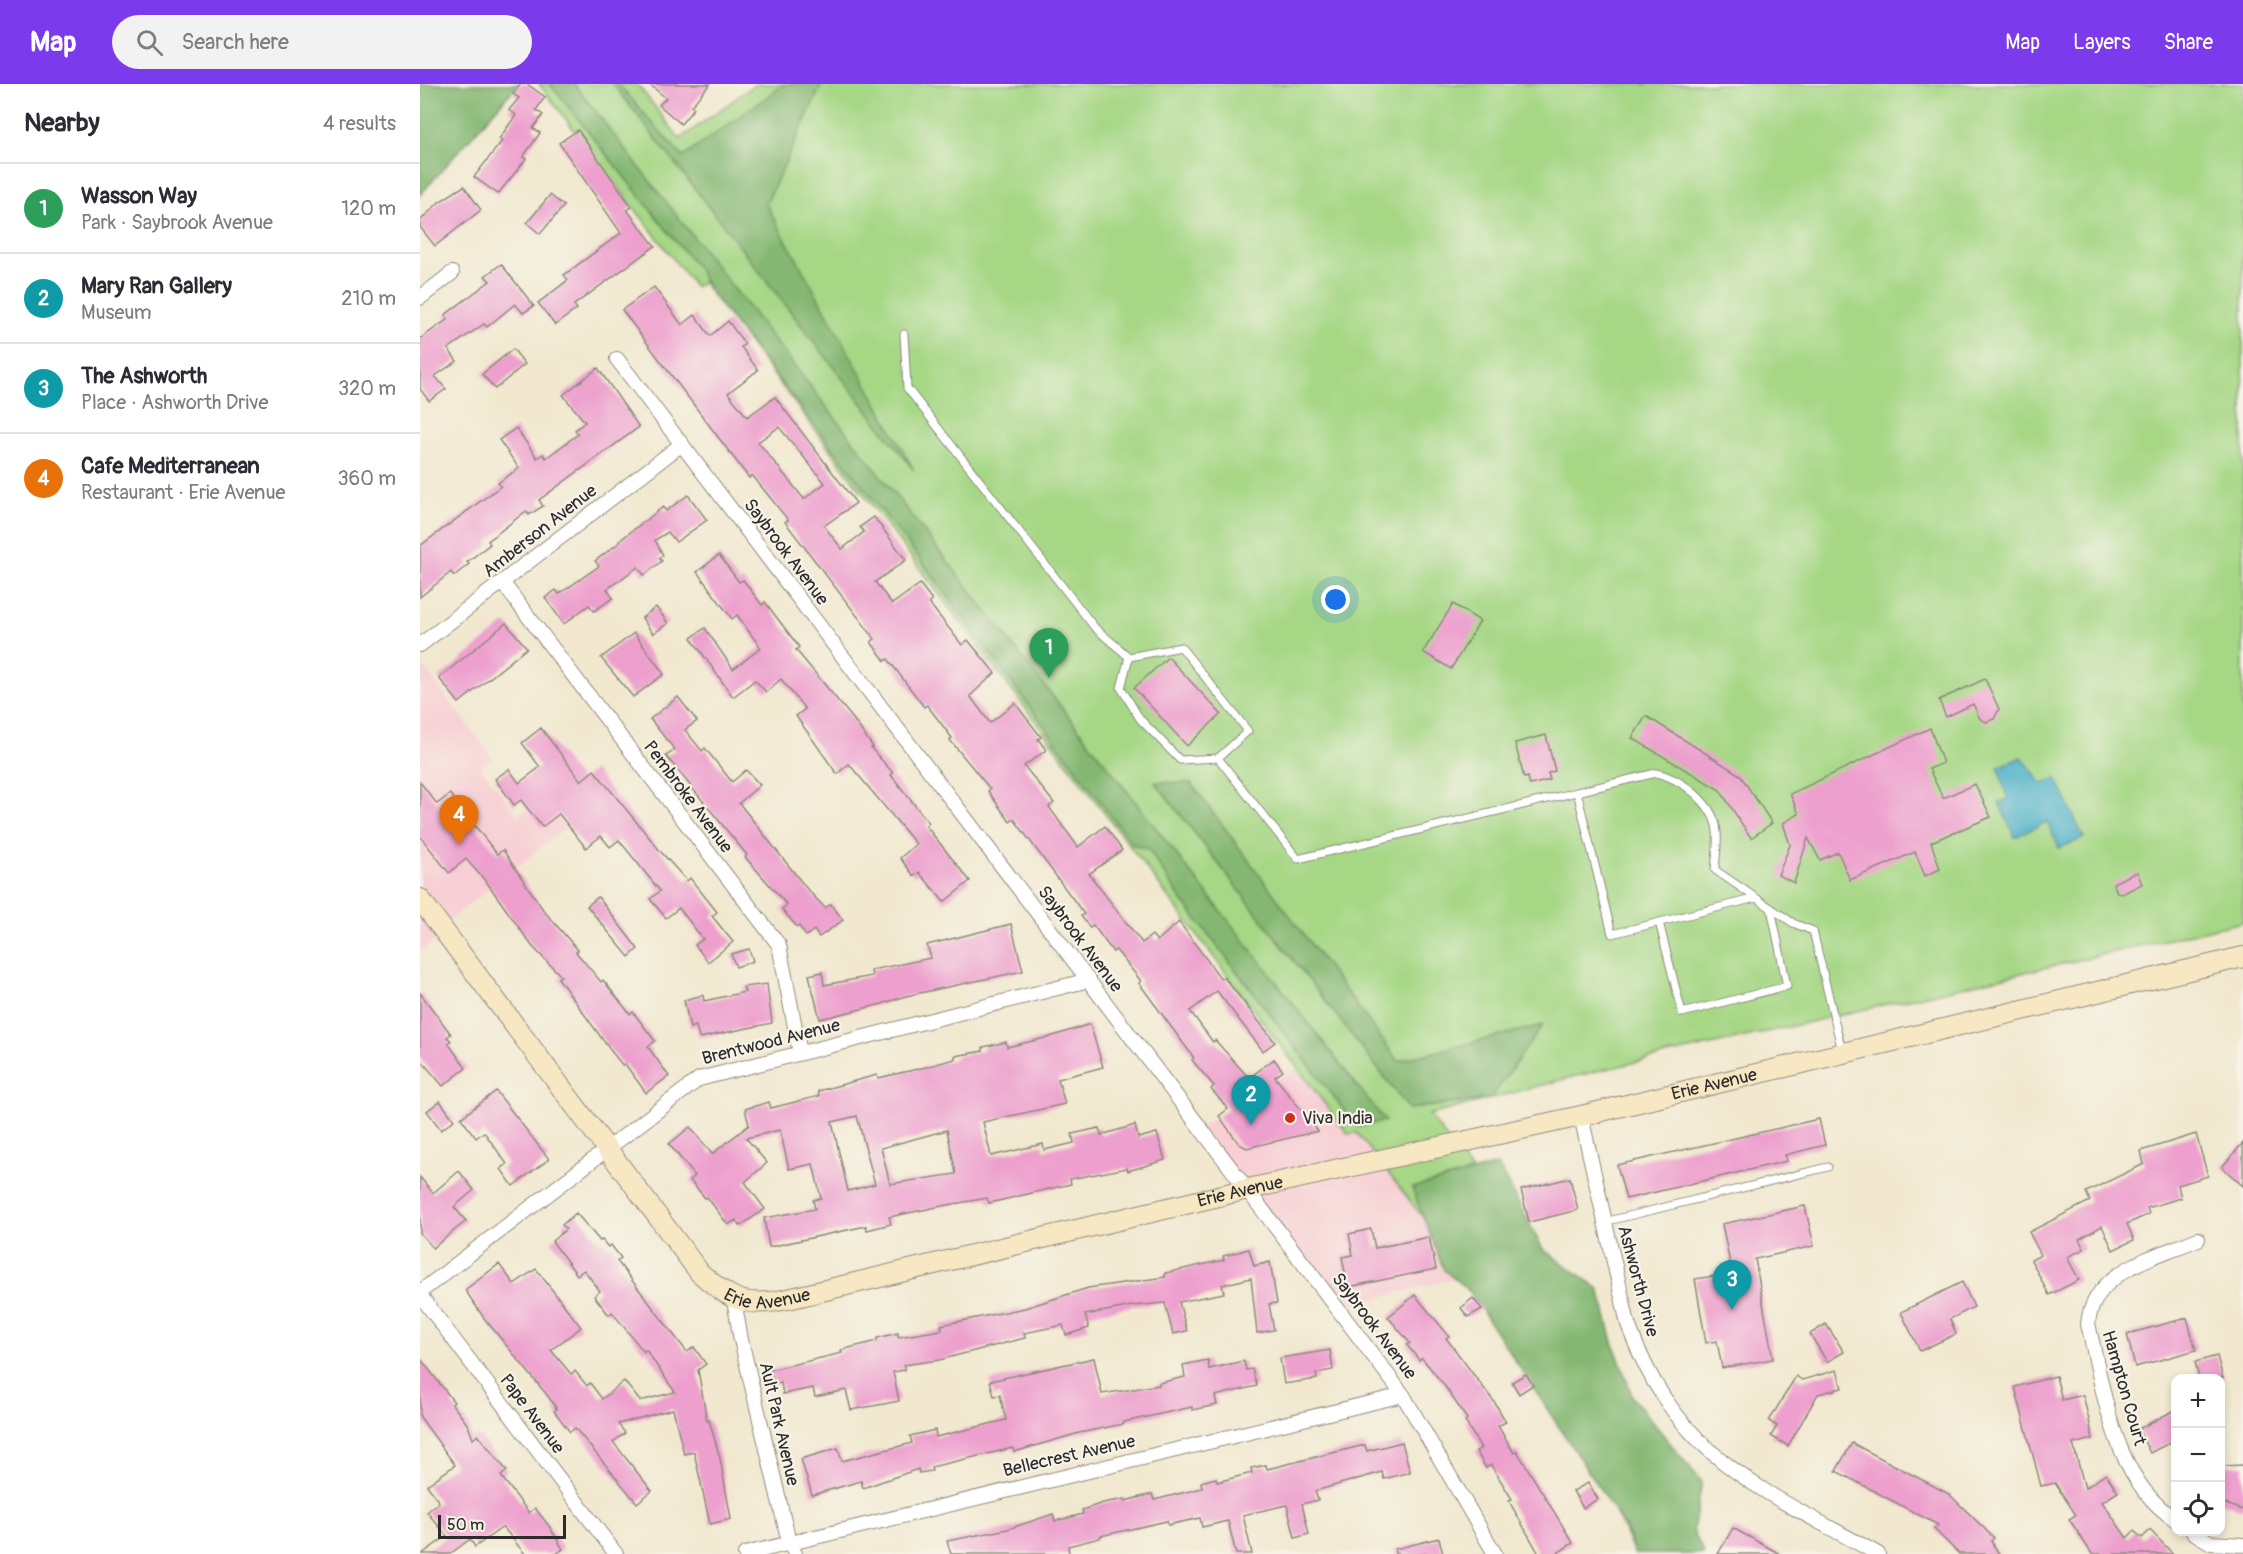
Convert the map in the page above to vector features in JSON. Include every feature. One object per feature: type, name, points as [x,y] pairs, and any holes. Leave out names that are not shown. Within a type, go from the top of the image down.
[{"type":"street","points":[[420,298],[452,273]]},
{"type":"street","name":"Saybrook Avenue","points":[[617,359],[1403,1395],[1495,1554]]},
{"type":"street","name":"Amberson Avenue","points":[[420,645],[682,444]]},
{"type":"street","name":"Pembroke Avenue","points":[[502,582],[779,945],[800,1053]]},
{"type":"street","name":"Erie Avenue","points":[[420,899],[700,1273],[734,1300],[752,1304],[788,1299],[1248,1189],[1581,1116],[2243,957]]},
{"type":"street","name":"Brentwood Avenue","points":[[420,1294],[605,1149],[699,1079],[1089,980]]},
{"type":"street","name":"Ashworth Drive","points":[[1581,1116],[1628,1324],[1639,1354],[1665,1400],[1690,1434],[1746,1480],[1878,1554]]},
{"type":"street","name":"Hampton Court","points":[[2171,1516],[2142,1487],[2118,1446],[2088,1324],[2089,1307],[2103,1287],[2117,1274],[2198,1239]]},
{"type":"street","name":"Pape Avenue","points":[[420,1294],[616,1554]]},
{"type":"street","name":"Ault Park Avenue","points":[[734,1300],[741,1340],[792,1548]]},
{"type":"street","name":"Bellecrest Avenue","points":[[745,1554],[792,1548],[1403,1395]]},
{"type":"street","points":[[2197,1536],[2210,1549],[2243,1545]]},
{"type":"lane","points":[[904,334],[907,388],[1095,628],[1129,657]]},
{"type":"lane","points":[[1181,647],[1248,731],[1218,758],[1180,760],[1140,719],[1121,688],[1129,657],[1181,647]]},
{"type":"lane","points":[[1218,758],[1298,859],[1656,773],[1672,776],[1708,808],[1717,830],[1715,870],[1793,923],[1813,932],[1842,1054]]},
{"type":"lane","points":[[1577,792],[1612,934],[1756,898]]},
{"type":"lane","points":[[1659,922],[1682,1012],[1787,986],[1771,908]]},
{"type":"lane","points":[[1604,1222],[1828,1167]]},
{"type":"shaded area","points":[[420,662],[493,758],[481,768],[518,815],[543,796],[567,827],[438,929],[442,934],[420,953]]},
{"type":"shaded area","points":[[1298,1069],[1348,1134],[1357,1132],[1469,1275],[1337,1308],[1201,1127],[1250,1093]]},
{"type":"green space","points":[[420,84],[518,84],[420,195]]},
{"type":"green space","points":[[539,84],[637,84],[680,139],[756,84],[2243,84],[2243,922],[1576,1076],[1429,1115],[1535,1254],[1635,1554],[1611,1503],[1453,1256],[1357,1133],[1348,1134],[703,282],[695,287]]},
{"type":"green space","points":[[550,84],[574,84],[1385,1121],[1357,1127],[1181,899],[1148,849],[1132,844],[925,566],[710,292],[698,269]]},
{"type":"green space","points":[[613,84],[618,84],[683,157],[785,84],[822,84],[766,204],[914,470]]},
{"type":"green space","points":[[1155,782],[1191,783],[1398,1061],[1543,1025],[1490,1099],[1409,1109]]},
{"type":"green space","points":[[1498,1165],[1543,1249],[1599,1289],[1613,1342],[1633,1398],[1702,1482],[1693,1530],[1704,1554],[1634,1554],[1625,1527],[1470,1292],[1444,1270],[1412,1188]]},
{"type":"water","points":[[2022,757],[2042,784],[2056,778],[2084,838],[2059,848],[2047,822],[2015,837],[1999,803],[2008,799],[1998,767]]},
{"type":"building","points":[[521,84],[527,84],[545,97],[536,110],[543,115],[533,128],[540,133],[523,157],[526,159],[498,194],[474,177],[502,141],[499,139],[516,115],[509,110],[519,98],[513,94]]},
{"type":"building","points":[[649,84],[710,84],[691,106],[694,108],[681,124],[659,105],[666,98]]},
{"type":"building","points":[[578,130],[632,207],[627,210],[655,246],[574,305],[577,309],[555,325],[538,303],[568,280],[564,275],[621,233],[559,143]]},
{"type":"building","points":[[464,186],[481,210],[435,246],[420,227],[420,221],[439,202]]},
{"type":"building","points":[[550,195],[564,206],[540,234],[527,223]]},
{"type":"building","points":[[501,264],[534,306],[523,313],[515,304],[487,327],[484,324],[448,349],[457,361],[435,376],[446,389],[429,401],[420,389],[420,339],[448,319],[445,315],[490,281],[485,276]]},
{"type":"building","points":[[654,287],[682,325],[695,315],[710,336],[728,321],[745,344],[741,347],[758,370],[728,393],[747,417],[775,397],[856,503],[824,526],[842,549],[864,532],[860,527],[874,517],[906,560],[875,582],[892,604],[920,584],[932,600],[929,603],[962,645],[968,640],[995,673],[970,696],[990,723],[1015,703],[1041,737],[1038,739],[1046,750],[1024,766],[1054,803],[1049,807],[1078,847],[1105,826],[1122,850],[1089,874],[1142,943],[1152,935],[1157,941],[1179,922],[1221,979],[1224,977],[1275,1042],[1263,1051],[1217,991],[1190,1011],[1213,1042],[1215,1040],[1249,1078],[1274,1059],[1283,1071],[1275,1077],[1318,1131],[1247,1148],[1239,1144],[1219,1116],[1228,1109],[1211,1089],[1214,1086],[1192,1060],[1194,1058],[1139,983],[1141,981],[1116,950],[1113,952],[1093,925],[1090,928],[1081,916],[1084,914],[1014,819],[1010,822],[988,791],[990,789],[950,740],[952,738],[927,705],[924,707],[888,659],[885,661],[871,642],[875,639],[785,522],[788,520],[752,475],[749,478],[622,310]],"holes":[[[779,427],[825,483],[804,499],[758,442]]]},
{"type":"building","points":[[513,349],[525,364],[495,389],[482,374]]},
{"type":"building","points":[[598,368],[639,427],[539,500],[543,506],[529,515],[526,511],[488,541],[490,544],[467,562],[469,564],[454,576],[451,572],[420,597],[420,546],[501,486],[498,483],[519,468],[499,440],[516,428],[537,458],[543,454],[546,458],[578,434],[575,430],[585,422],[563,395]]},
{"type":"building","points":[[688,495],[707,520],[676,542],[668,532],[655,540],[663,555],[659,558],[662,561],[644,575],[638,567],[607,589],[613,598],[594,611],[589,605],[564,624],[545,598],[556,590],[559,594],[599,566],[595,561],[619,541],[663,507],[666,511]]},
{"type":"building","points":[[719,555],[739,582],[743,580],[762,605],[765,602],[799,647],[796,650],[854,720],[873,747],[871,748],[893,773],[891,775],[929,823],[926,826],[970,881],[944,902],[919,872],[914,876],[900,858],[916,844],[849,764],[837,774],[796,716],[805,709],[781,679],[766,692],[755,680],[733,697],[691,638],[705,628],[733,669],[761,648],[737,615],[732,619],[697,572]]},
{"type":"building","points":[[1453,604],[1480,621],[1451,669],[1423,652]]},
{"type":"building","points":[[656,607],[668,623],[653,634],[642,618]]},
{"type":"building","points":[[506,623],[527,648],[459,703],[439,678]]},
{"type":"building","points":[[634,633],[664,674],[633,697],[601,658]]},
{"type":"building","points":[[1168,657],[1221,714],[1187,746],[1134,688]]},
{"type":"building","points":[[1985,679],[1999,709],[1994,719],[1986,722],[1980,719],[1973,704],[1946,717],[1939,700]]},
{"type":"building","points":[[678,697],[697,721],[685,730],[702,751],[705,748],[732,782],[746,770],[760,785],[739,803],[807,889],[825,908],[831,904],[843,920],[819,937],[814,930],[806,936],[799,926],[797,927],[782,909],[787,905],[745,857],[747,855],[666,756],[675,750],[650,719]]},
{"type":"building","points":[[1646,716],[1740,775],[1772,823],[1751,838],[1720,790],[1632,738]]},
{"type":"building","points":[[541,728],[581,781],[594,770],[661,852],[687,881],[690,878],[717,912],[712,916],[733,942],[708,962],[695,945],[703,939],[679,908],[666,918],[650,899],[660,891],[619,840],[610,847],[601,836],[586,848],[559,814],[542,827],[521,800],[514,805],[495,779],[509,769],[519,783],[540,767],[522,743]]},
{"type":"building","points":[[1930,728],[1943,763],[1929,769],[1943,798],[1975,784],[1991,817],[1931,842],[1940,869],[1925,876],[1915,852],[1850,880],[1838,852],[1820,860],[1808,838],[1794,883],[1778,875],[1790,845],[1783,823],[1799,814],[1790,794]]},
{"type":"building","points":[[1546,735],[1555,771],[1548,773],[1550,780],[1530,785],[1528,777],[1524,778],[1515,743]]},
{"type":"building","points":[[420,782],[437,804],[450,794],[497,854],[503,850],[544,911],[578,950],[576,952],[601,982],[603,980],[630,1014],[633,1012],[655,1041],[648,1047],[669,1076],[646,1093],[625,1064],[623,1066],[611,1051],[558,978],[561,976],[532,946],[488,884],[466,859],[449,873],[420,836]]},
{"type":"building","points":[[2137,872],[2142,884],[2122,894],[2117,892],[2113,883]]},
{"type":"building","points":[[598,897],[638,949],[629,957],[587,906]]},
{"type":"building","points":[[1011,924],[1023,971],[906,996],[820,1019],[809,975],[822,972],[824,985],[872,976],[871,970],[931,958],[927,945]]},
{"type":"building","points":[[749,949],[753,961],[736,967],[731,954]]},
{"type":"building","points":[[767,984],[772,1023],[699,1038],[696,1026],[690,1028],[684,1000],[703,995],[704,1001],[745,992],[743,987]]},
{"type":"building","points":[[420,993],[451,1034],[447,1037],[451,1041],[448,1043],[466,1068],[443,1086],[420,1059]]},
{"type":"building","points":[[1090,1024],[1103,1067],[1058,1079],[1065,1104],[983,1122],[991,1156],[1043,1144],[1044,1150],[1074,1143],[1072,1134],[1099,1128],[1101,1135],[1135,1125],[1138,1138],[1157,1133],[1165,1160],[1128,1171],[1127,1168],[1070,1179],[1071,1184],[989,1203],[987,1198],[889,1217],[891,1224],[867,1230],[866,1226],[769,1247],[764,1218],[815,1209],[813,1200],[821,1198],[813,1164],[789,1169],[780,1130],[746,1138],[767,1163],[745,1182],[765,1209],[740,1226],[736,1220],[728,1225],[707,1197],[705,1198],[690,1180],[695,1176],[669,1144],[690,1127],[712,1154],[749,1125],[745,1109],[769,1102],[771,1108],[819,1096],[818,1091],[877,1075],[878,1078],[922,1068],[955,1059],[955,1056],[983,1051],[983,1047],[1006,1042],[1007,1047],[1050,1037]],"holes":[[[857,1116],[875,1184],[848,1191],[832,1122]],[[947,1130],[956,1174],[890,1184],[881,1148]]]},
{"type":"building","points":[[496,1091],[549,1159],[513,1186],[501,1169],[507,1164],[484,1132],[476,1138],[461,1118]]},
{"type":"building","points":[[440,1101],[454,1120],[441,1130],[427,1111]]},
{"type":"building","points":[[1819,1119],[1825,1145],[1785,1155],[1787,1161],[1626,1199],[1617,1165]]},
{"type":"building","points":[[2196,1134],[2208,1176],[2178,1185],[2181,1198],[2147,1208],[2149,1214],[2127,1224],[2134,1240],[2113,1250],[2102,1226],[2079,1239],[2084,1249],[2067,1257],[2079,1280],[2049,1295],[2031,1260],[2041,1255],[2029,1232],[2090,1201],[2086,1192],[2144,1164],[2141,1151]]},
{"type":"building","points":[[2243,1143],[2243,1186],[2222,1167]]},
{"type":"building","points":[[459,1171],[474,1190],[454,1207],[466,1221],[433,1248],[420,1233],[420,1177],[433,1193]]},
{"type":"building","points":[[1570,1178],[1578,1210],[1529,1222],[1521,1190]]},
{"type":"building","points":[[1805,1206],[1814,1246],[1755,1259],[1773,1359],[1722,1368],[1717,1341],[1706,1343],[1695,1279],[1732,1273],[1722,1224]]},
{"type":"building","points":[[576,1213],[600,1241],[602,1240],[608,1247],[611,1245],[621,1258],[617,1261],[687,1352],[694,1347],[706,1364],[698,1370],[707,1421],[709,1420],[720,1458],[731,1519],[710,1524],[694,1452],[684,1454],[673,1409],[618,1424],[625,1433],[613,1442],[652,1491],[637,1503],[575,1428],[570,1432],[554,1411],[557,1409],[547,1395],[484,1318],[465,1290],[499,1264],[514,1284],[536,1269],[581,1327],[551,1350],[571,1374],[575,1371],[587,1386],[590,1383],[602,1399],[624,1381],[640,1401],[675,1392],[646,1350],[644,1352],[612,1312],[609,1315],[594,1296],[600,1291],[584,1270],[577,1275],[552,1241],[566,1229],[562,1225]]},
{"type":"building","points":[[1371,1229],[1375,1248],[1429,1237],[1436,1269],[1348,1287],[1342,1257],[1353,1255],[1349,1234]]},
{"type":"building","points":[[1249,1249],[1254,1266],[1270,1262],[1277,1303],[1269,1304],[1274,1330],[1257,1333],[1251,1278],[1222,1285],[1224,1293],[1179,1302],[1187,1331],[1173,1334],[1165,1303],[1132,1306],[1085,1315],[1089,1328],[1066,1335],[1063,1325],[1024,1333],[1025,1338],[939,1360],[904,1365],[905,1370],[893,1372],[899,1401],[884,1404],[851,1410],[846,1390],[815,1397],[813,1388],[783,1394],[781,1383],[774,1384],[770,1370],[842,1353],[841,1350],[877,1341],[877,1338],[898,1333],[898,1337],[942,1330],[941,1325],[1025,1308],[1088,1288],[1165,1277],[1165,1273],[1224,1260],[1223,1256]]},
{"type":"building","points":[[1962,1282],[1974,1307],[1950,1319],[1956,1334],[1920,1351],[1901,1312]]},
{"type":"building","points":[[1415,1295],[1449,1336],[1446,1338],[1495,1403],[1506,1422],[1498,1426],[1514,1453],[1517,1451],[1573,1543],[1556,1554],[1539,1554],[1509,1501],[1512,1499],[1491,1465],[1486,1468],[1476,1451],[1481,1448],[1465,1421],[1467,1419],[1444,1385],[1422,1358],[1419,1360],[1407,1345],[1410,1343],[1388,1317]]},
{"type":"building","points":[[1473,1298],[1482,1309],[1468,1317],[1461,1308]]},
{"type":"building","points":[[2187,1318],[2196,1350],[2135,1367],[2127,1334]]},
{"type":"building","points":[[1826,1324],[1844,1352],[1827,1362],[1810,1334]]},
{"type":"building","points":[[1330,1350],[1333,1370],[1316,1373],[1317,1379],[1284,1384],[1280,1358]]},
{"type":"building","points":[[2217,1356],[2222,1374],[2198,1374],[2195,1362]]},
{"type":"building","points":[[420,1358],[454,1402],[452,1404],[468,1425],[473,1439],[478,1435],[507,1471],[501,1476],[529,1513],[535,1508],[563,1549],[556,1554],[525,1554],[503,1527],[475,1547],[470,1539],[450,1554],[422,1554],[447,1536],[427,1512],[439,1502],[427,1485],[455,1465],[420,1417]]},
{"type":"building","points":[[1094,1358],[1102,1394],[1159,1385],[1159,1383],[1185,1377],[1183,1365],[1208,1360],[1209,1369],[1244,1361],[1246,1370],[1252,1369],[1257,1386],[1215,1396],[1217,1405],[1192,1410],[1192,1407],[1124,1422],[1124,1424],[1079,1433],[1014,1452],[1013,1448],[931,1467],[932,1471],[919,1473],[918,1469],[863,1488],[861,1481],[812,1495],[801,1459],[838,1448],[842,1461],[912,1443],[910,1436],[935,1430],[936,1437],[1006,1420],[1000,1395],[994,1396],[990,1381]]},
{"type":"building","points":[[1837,1370],[1842,1388],[1818,1394],[1788,1446],[1771,1436],[1777,1426],[1769,1421],[1796,1376],[1802,1380]]},
{"type":"building","points":[[1526,1374],[1533,1385],[1519,1394],[1512,1382]]},
{"type":"building","points":[[2056,1376],[2062,1400],[2083,1395],[2093,1439],[2073,1444],[2085,1488],[2106,1474],[2118,1492],[2102,1502],[2127,1538],[2134,1531],[2142,1538],[2150,1530],[2173,1554],[2092,1554],[2069,1519],[2076,1515],[2055,1483],[2041,1486],[2015,1387]]},
{"type":"building","points":[[2171,1412],[2171,1442],[2150,1453],[2138,1429]]},
{"type":"building","points":[[1402,1442],[1410,1472],[1384,1479],[1382,1472],[1315,1491],[1318,1500],[1302,1504],[1309,1534],[1295,1538],[1287,1505],[1243,1515],[1252,1554],[1236,1554],[1228,1521],[1202,1527],[1200,1518],[1168,1525],[1167,1521],[1100,1536],[1100,1538],[1068,1546],[1069,1554],[951,1554],[947,1541],[1008,1529],[1053,1514],[1055,1521],[1083,1514],[1082,1510],[1103,1503],[1125,1499],[1125,1501],[1152,1494],[1154,1500],[1202,1488],[1201,1482],[1216,1478],[1217,1482],[1252,1473],[1251,1468],[1266,1465],[1267,1469],[1365,1445],[1367,1451]]},
{"type":"building","points":[[1852,1443],[1949,1494],[1994,1538],[1991,1541],[1999,1554],[1959,1554],[1934,1529],[1938,1525],[1836,1471]]},
{"type":"building","points":[[2243,1465],[2243,1510],[2225,1504],[2225,1466]]},
{"type":"building","points":[[1588,1483],[1598,1499],[1583,1508],[1573,1491]]},
{"type":"building","points":[[1733,1528],[1780,1554],[1718,1554]]},
{"type":"building","points":[[1439,1538],[1443,1554],[1395,1554],[1395,1549]]},
{"type":"place","name":"Wasson Way","points":[[1049,678]]},
{"type":"place","name":"Cafe Mediterranean","points":[[459,845]]},
{"type":"place","name":"Viva India","points":[[1290,1118]]},
{"type":"place","name":"Mary Ran Gallery","points":[[1251,1125]]},
{"type":"place","name":"The Ashworth","points":[[1732,1310]]}]
